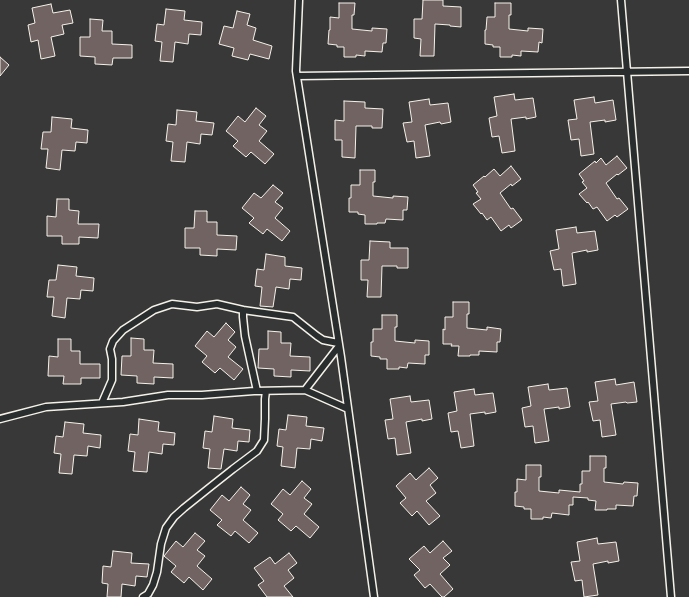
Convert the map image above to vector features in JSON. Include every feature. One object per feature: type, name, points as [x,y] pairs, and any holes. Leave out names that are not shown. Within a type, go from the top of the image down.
[{"type":"street","points":[[299,0],[296,71],[339,344],[374,597]]},
{"type":"street","points":[[621,0],[671,597]]},
{"type":"street","points":[[297,76],[689,71]]},
{"type":"street","points":[[102,403],[112,380],[112,359],[110,349],[113,341],[124,330],[154,310],[172,304],[197,306],[217,304],[243,310],[293,317],[323,340],[339,344]]},
{"type":"street","points":[[243,310],[246,336],[257,391]]},
{"type":"street","points":[[306,390],[339,344]]},
{"type":"street","points":[[0,419],[46,407],[123,402],[168,395],[202,395],[257,391],[306,390],[348,408]]},
{"type":"street","points":[[143,597],[148,594],[153,585],[157,572],[161,544],[166,528],[174,517],[257,451],[264,440],[266,391]]},
{"type":"building","points":[[423,0],[443,0],[443,6],[461,7],[461,27],[435,24],[434,56],[420,56],[421,39],[414,38],[414,19],[422,19]]},
{"type":"building","points":[[339,3],[355,3],[354,15],[352,15],[352,29],[372,31],[372,28],[387,29],[386,43],[383,43],[382,52],[365,51],[365,56],[356,55],[356,57],[344,57],[344,47],[337,47],[337,45],[328,44],[330,17],[339,18]]},
{"type":"building","points":[[495,3],[511,3],[509,29],[528,31],[528,28],[543,29],[542,43],[539,42],[538,52],[521,51],[521,56],[512,55],[512,57],[500,57],[500,47],[493,47],[493,45],[485,44],[487,17],[495,17]]},
{"type":"building","points":[[51,4],[53,13],[70,10],[73,23],[62,25],[64,34],[51,37],[55,56],[41,59],[38,40],[31,42],[28,25],[35,23],[32,8]]},
{"type":"building","points":[[166,9],[185,11],[184,20],[202,22],[201,35],[189,34],[188,44],[175,42],[173,62],[160,61],[162,42],[155,41],[157,24],[164,25]]},
{"type":"building","points":[[237,11],[250,14],[247,25],[256,28],[253,40],[272,46],[269,59],[250,54],[248,60],[232,56],[234,48],[219,44],[224,26],[233,28]]},
{"type":"building","points":[[90,19],[103,20],[102,31],[112,31],[112,44],[132,45],[132,58],[113,58],[112,65],[95,64],[95,57],[80,56],[80,37],[90,37]]},
{"type":"building","points":[[0,57],[9,65],[0,76]]},
{"type":"building","points":[[514,94],[515,100],[533,98],[536,117],[511,119],[515,151],[502,153],[499,136],[492,137],[489,118],[497,116],[494,97]]},
{"type":"building","points":[[594,97],[595,103],[613,100],[616,120],[590,122],[594,154],[581,156],[579,139],[571,140],[568,120],[577,119],[574,100]]},
{"type":"building","points":[[429,99],[430,105],[448,103],[451,122],[441,124],[440,122],[425,125],[430,156],[416,158],[414,141],[407,142],[403,123],[412,122],[409,102]]},
{"type":"building","points":[[344,101],[365,102],[365,108],[383,109],[382,128],[372,128],[372,126],[356,126],[355,158],[342,157],[342,140],[335,140],[335,120],[344,121]]},
{"type":"building","points":[[256,108],[266,116],[259,125],[267,131],[259,141],[274,154],[265,164],[251,152],[246,157],[233,146],[238,141],[226,131],[238,116],[245,122]]},
{"type":"building","points":[[177,110],[197,112],[196,121],[214,123],[212,135],[201,134],[200,144],[187,142],[185,162],[171,161],[173,142],[166,141],[168,124],[176,125]]},
{"type":"building","points":[[52,117],[72,119],[71,128],[88,130],[87,143],[76,142],[75,151],[62,150],[60,170],[46,168],[48,149],[41,149],[43,132],[51,132]]},
{"type":"building","points":[[617,156],[627,168],[606,183],[617,199],[619,198],[628,209],[617,217],[615,215],[607,221],[597,207],[593,209],[579,194],[587,188],[582,182],[584,181],[579,174],[601,158],[606,165]]},
{"type":"building","points":[[511,166],[521,179],[512,186],[511,184],[500,193],[511,209],[513,208],[522,220],[511,228],[509,225],[501,231],[491,217],[487,220],[473,204],[481,199],[476,193],[478,192],[473,185],[494,169],[500,176]]},
{"type":"building","points":[[360,170],[375,170],[373,196],[393,198],[393,196],[408,197],[407,210],[403,210],[403,220],[386,219],[385,223],[365,224],[365,215],[358,214],[358,212],[349,212],[351,185],[360,185]]},
{"type":"building","points":[[273,185],[283,193],[275,202],[283,208],[275,218],[290,231],[282,241],[267,229],[263,234],[249,223],[254,218],[242,208],[254,193],[261,198]]},
{"type":"building","points":[[57,199],[69,199],[69,210],[79,211],[78,224],[99,224],[98,238],[79,237],[79,244],[62,244],[62,236],[47,236],[47,216],[56,217]]},
{"type":"building","points":[[195,211],[207,211],[207,222],[217,222],[217,235],[237,236],[236,250],[217,249],[217,256],[200,255],[200,248],[185,248],[185,228],[194,228]]},
{"type":"building","points":[[576,227],[577,233],[595,231],[598,250],[587,252],[587,250],[572,253],[576,284],[563,286],[561,269],[554,270],[550,251],[559,249],[556,230]]},
{"type":"building","points":[[370,241],[390,242],[390,248],[408,248],[408,268],[382,266],[381,297],[367,297],[368,280],[361,280],[361,260],[369,260]]},
{"type":"building","points":[[266,254],[285,257],[285,266],[302,268],[301,280],[290,279],[289,289],[276,287],[273,307],[260,306],[262,287],[255,286],[257,269],[264,270]]},
{"type":"building","points":[[58,265],[77,267],[76,276],[94,278],[93,291],[81,290],[80,299],[67,298],[65,318],[52,316],[54,297],[47,297],[49,280],[56,280]]},
{"type":"building","points":[[453,302],[469,302],[467,328],[487,330],[487,327],[501,329],[500,342],[497,342],[497,352],[479,351],[479,355],[458,356],[459,346],[443,344],[445,317],[453,317]]},
{"type":"building","points":[[382,315],[397,315],[395,341],[415,343],[415,340],[429,341],[429,355],[425,355],[425,364],[408,363],[407,368],[399,367],[399,369],[387,369],[387,359],[380,359],[380,357],[371,356],[373,329],[382,329]]},
{"type":"building","points":[[226,323],[235,332],[228,340],[236,347],[228,357],[243,369],[234,380],[220,368],[215,373],[202,362],[207,356],[195,346],[207,331],[214,337]]},
{"type":"building","points":[[268,331],[281,332],[281,343],[291,343],[290,356],[310,357],[310,371],[291,370],[291,377],[274,376],[274,369],[258,368],[259,349],[268,349]]},
{"type":"building","points":[[131,338],[144,339],[144,350],[154,350],[153,363],[173,364],[173,378],[154,377],[154,384],[137,383],[137,376],[121,375],[122,356],[131,356]]},
{"type":"building","points":[[58,339],[71,339],[71,351],[80,351],[80,364],[100,364],[100,378],[81,378],[81,384],[63,384],[64,376],[48,376],[49,356],[58,357]]},
{"type":"building","points":[[615,379],[616,385],[634,382],[637,402],[611,404],[616,435],[602,437],[600,420],[593,421],[589,402],[598,401],[595,382]]},
{"type":"building","points":[[548,384],[549,390],[567,388],[570,407],[544,409],[549,441],[535,443],[533,426],[525,427],[522,408],[531,406],[528,387]]},
{"type":"building","points":[[474,389],[475,395],[493,393],[496,412],[470,414],[474,446],[461,448],[458,431],[451,432],[448,413],[457,411],[454,392]]},
{"type":"building","points":[[410,396],[411,402],[429,400],[432,419],[406,422],[411,453],[397,455],[395,438],[388,439],[385,420],[393,419],[390,399]]},
{"type":"building","points":[[288,415],[307,417],[306,426],[324,428],[322,441],[311,439],[310,449],[297,448],[295,468],[281,466],[283,447],[277,446],[279,429],[286,430]]},
{"type":"building","points":[[214,416],[233,419],[232,428],[250,430],[249,442],[238,441],[237,451],[224,449],[221,469],[208,468],[210,449],[203,448],[205,431],[212,432]]},
{"type":"building","points":[[139,419],[159,422],[158,431],[175,433],[174,445],[163,444],[162,454],[149,452],[147,472],[133,471],[135,452],[128,451],[130,434],[138,435]]},
{"type":"building","points":[[65,422],[84,424],[83,433],[101,435],[100,448],[88,446],[87,456],[74,455],[72,474],[59,473],[61,454],[54,453],[56,436],[63,437]]},
{"type":"building","points":[[590,456],[606,456],[604,482],[623,484],[624,482],[638,483],[637,496],[634,496],[633,506],[616,505],[616,509],[595,510],[596,501],[588,500],[588,498],[573,497],[573,505],[569,505],[569,515],[552,513],[551,518],[543,517],[543,519],[531,519],[531,509],[524,509],[524,507],[515,506],[517,479],[526,480],[526,465],[541,465],[539,491],[559,493],[559,490],[580,492],[580,484],[582,484],[582,471],[590,471]]},
{"type":"building","points":[[429,468],[438,478],[430,485],[436,493],[426,501],[440,516],[429,525],[417,511],[412,516],[400,503],[406,498],[396,486],[410,473],[416,480]]},
{"type":"building","points":[[302,481],[311,489],[304,498],[312,504],[304,514],[319,527],[310,538],[296,526],[291,531],[278,520],[283,514],[271,504],[283,489],[290,495]]},
{"type":"building","points":[[241,487],[250,495],[243,504],[251,510],[243,520],[258,533],[249,543],[235,531],[231,536],[217,525],[222,520],[210,510],[222,495],[229,501]]},
{"type":"building","points":[[195,533],[205,541],[197,550],[205,556],[197,566],[212,579],[203,590],[189,577],[184,583],[171,572],[176,566],[164,556],[176,541],[183,547]]},
{"type":"building","points":[[597,538],[598,544],[616,542],[619,561],[608,563],[608,561],[593,564],[598,595],[584,597],[582,580],[575,581],[571,562],[580,561],[577,542]]},
{"type":"building","points":[[443,541],[452,551],[443,558],[450,565],[440,574],[453,589],[442,597],[430,584],[425,588],[414,575],[420,570],[409,559],[424,546],[430,553]]},
{"type":"building","points":[[113,551],[132,553],[131,563],[149,564],[147,577],[136,576],[135,586],[122,584],[121,597],[107,597],[108,584],[102,583],[103,566],[111,567]]},
{"type":"building","points":[[289,553],[297,563],[288,570],[294,578],[284,586],[293,597],[267,597],[258,585],[264,581],[254,568],[270,557],[275,564]]}]
